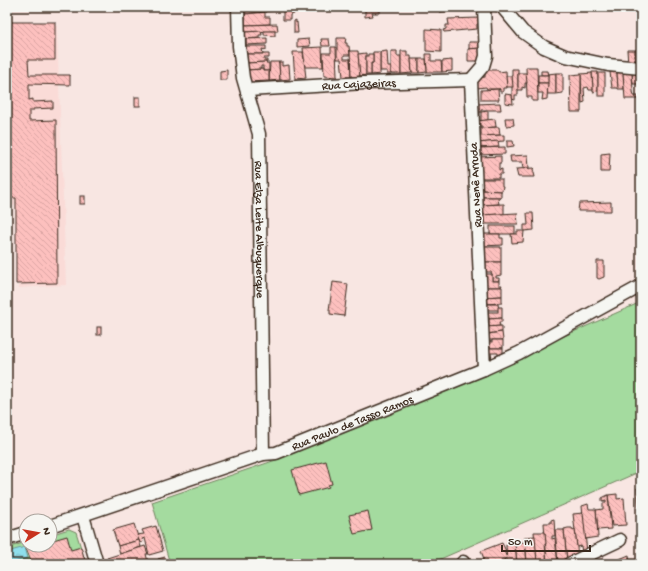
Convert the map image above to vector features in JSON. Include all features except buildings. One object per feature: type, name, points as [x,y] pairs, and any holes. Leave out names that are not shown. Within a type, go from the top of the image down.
[{"type":"street","name":"Rua Elza Leite Albuquerque","points":[[238,7],[241,65],[246,90],[254,113],[260,139],[263,454]]},
{"type":"street","points":[[471,80],[483,66],[486,56],[484,7]]},
{"type":"street","points":[[502,7],[523,32],[544,48],[565,56],[608,65],[641,68]]},
{"type":"street","name":"Rua Cajazeiras","points":[[246,90],[364,83],[471,80]]},
{"type":"street","name":"Rua Nenê Arruda","points":[[471,80],[484,369]]},
{"type":"street","name":"Rua Paulo de Tasso Ramos","points":[[58,524],[263,454],[276,453],[484,369],[519,353],[641,286]]},
{"type":"street","points":[[83,516],[97,564]]},
{"type":"street","points":[[7,540],[18,537]]},
{"type":"street","points":[[569,564],[620,540]]},
{"type":"shaded area","points":[[7,22],[57,26],[66,285],[19,288],[15,206],[7,204]]},
{"type":"green space","points":[[641,302],[641,471],[429,564],[170,564],[152,502],[276,460],[483,372]]},
{"type":"green space","points":[[69,529],[76,532],[86,564],[7,564],[7,548],[18,545],[18,553],[58,553],[58,532]]},
{"type":"water","points":[[18,549],[18,553],[27,553],[28,558],[11,563],[7,552]]}]
